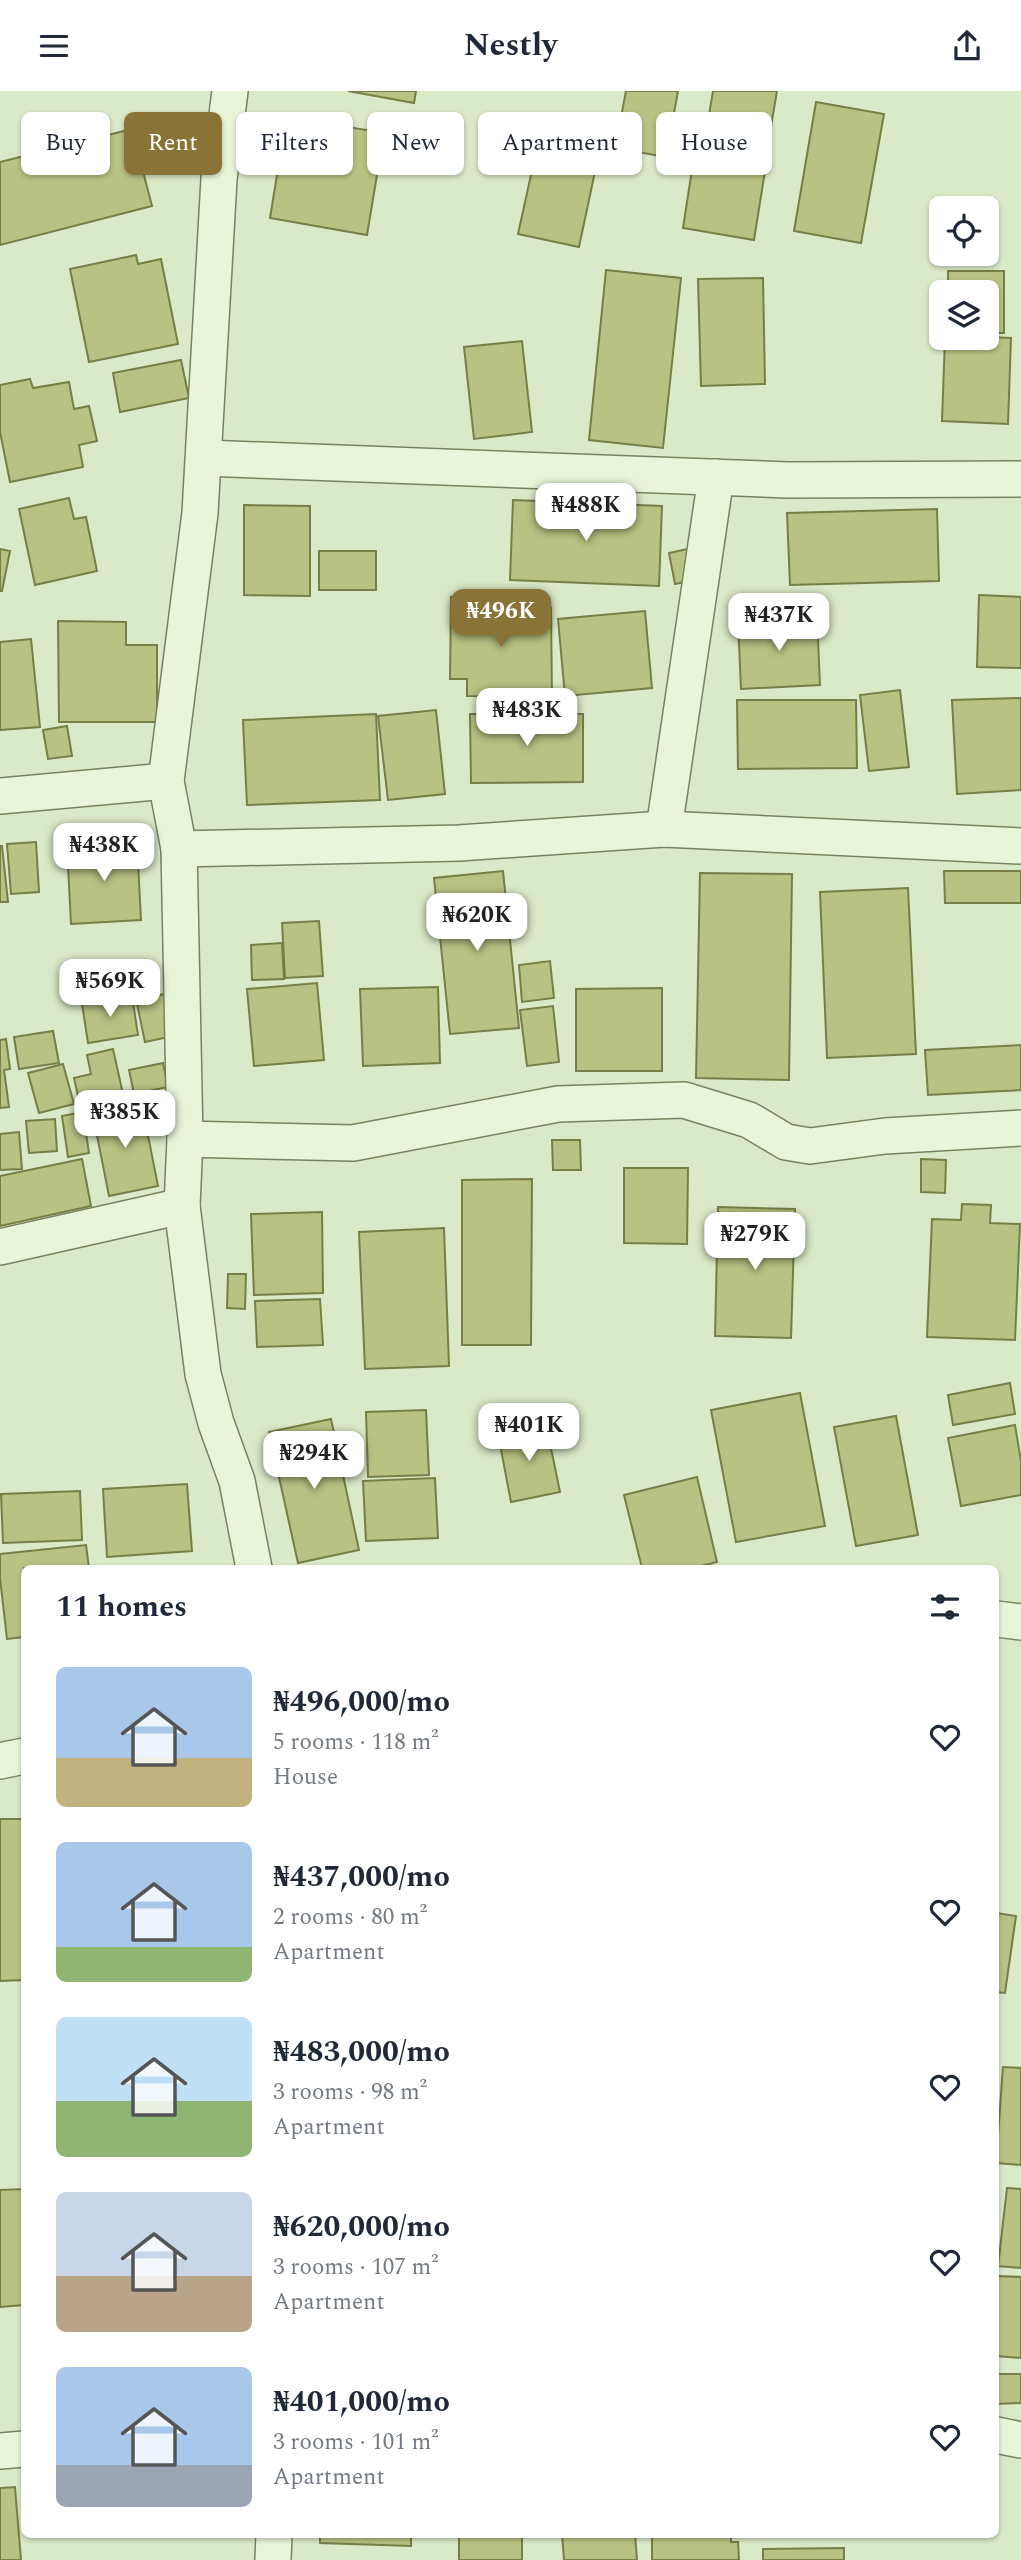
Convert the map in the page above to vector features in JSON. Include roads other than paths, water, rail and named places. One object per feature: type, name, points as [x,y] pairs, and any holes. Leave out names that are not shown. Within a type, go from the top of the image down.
[{"type":"street","points":[[230,91],[219,179],[197,539],[166,781],[179,849],[185,1139],[182,1206],[203,1374],[216,1423],[237,1481],[253,1565]]},
{"type":"street","points":[[204,458],[788,480],[1021,479]]},
{"type":"street","points":[[664,829],[716,477]]},
{"type":"street","points":[[0,796],[166,781]]},
{"type":"street","points":[[179,849],[458,843],[664,829],[1021,846]]},
{"type":"street","points":[[185,1139],[353,1143],[558,1104],[684,1100],[749,1119],[786,1142],[810,1146],[885,1136],[1021,1128]]},
{"type":"street","points":[[0,1247],[182,1206]]},
{"type":"street","points":[[999,1619],[1021,1622]]},
{"type":"street","points":[[0,1761],[21,1757]]},
{"type":"street","points":[[999,2436],[1021,2440]]},
{"type":"street","points":[[0,2451],[21,2449]]},
{"type":"street","points":[[273,2560],[274,2538]]}]
